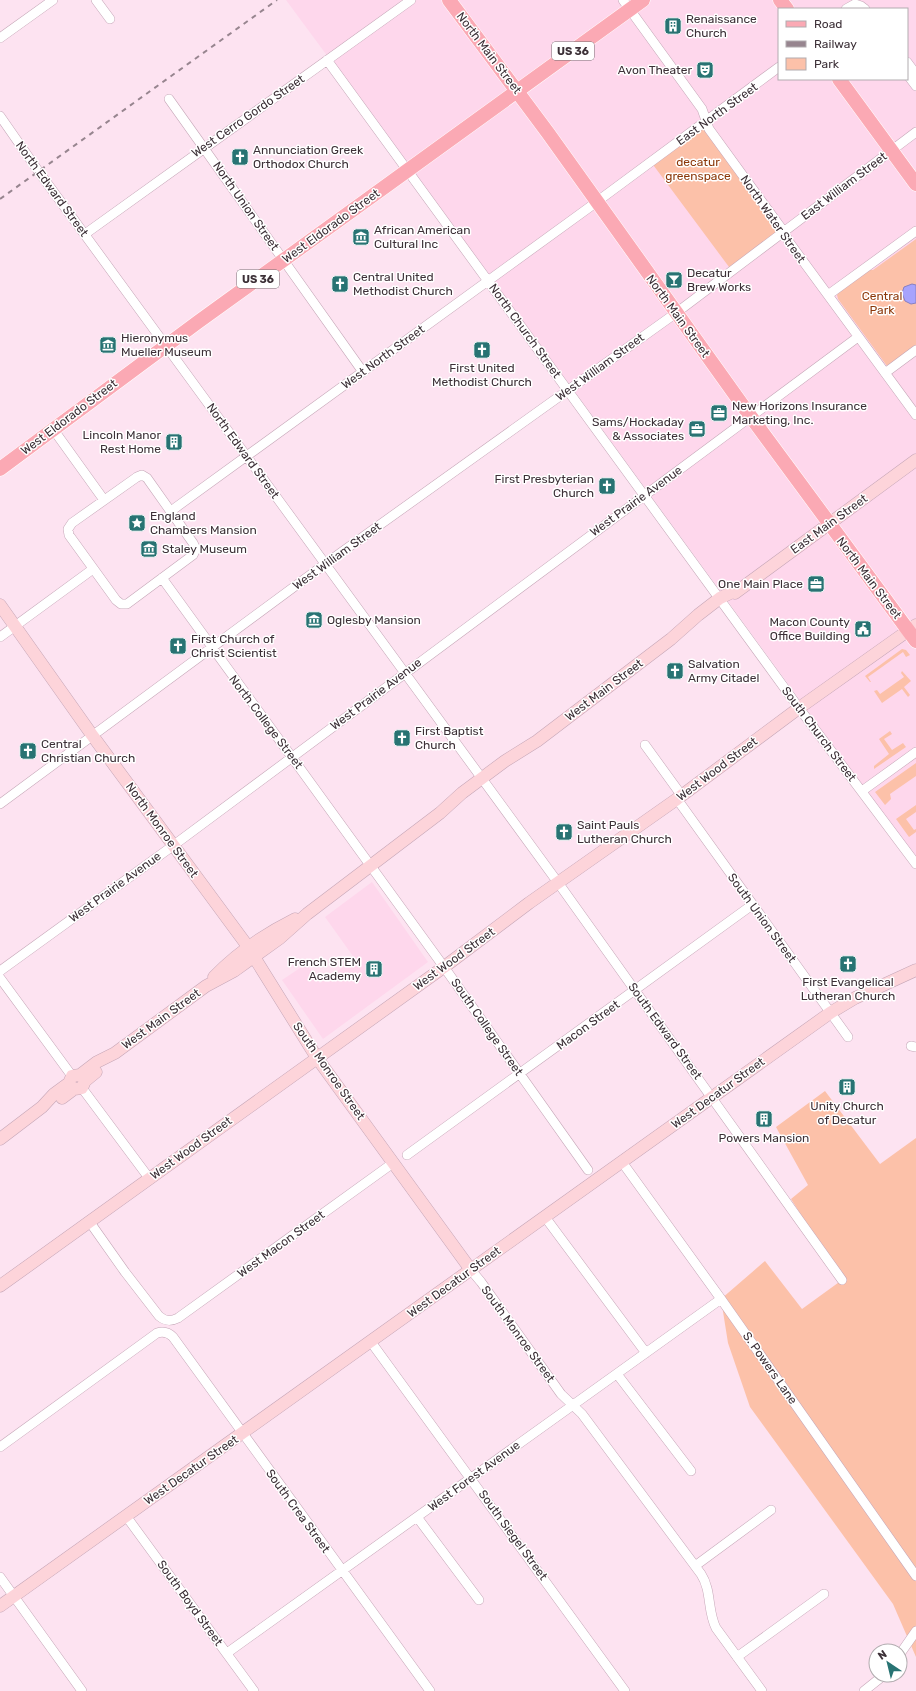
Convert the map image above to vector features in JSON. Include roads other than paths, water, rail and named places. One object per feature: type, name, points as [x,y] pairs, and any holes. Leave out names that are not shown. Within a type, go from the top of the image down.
[{"type":"main road","name":"North Main Street","points":[[449,0],[829,524],[913,632]]},
{"type":"main road","name":"West Eldorado Street","points":[[0,469],[166,345],[517,92],[626,5],[643,0]]},
{"type":"main road","points":[[840,80],[916,184]]},
{"type":"street","points":[[0,38],[53,0]]},
{"type":"street","points":[[96,0],[110,19]]},
{"type":"street","name":"West Cerro Gordo Street","points":[[85,234],[204,147],[411,0]]},
{"type":"street","points":[[848,8],[855,4],[867,6]]},
{"type":"street","name":"North Water Street","points":[[626,5],[702,109],[711,130],[784,232],[788,242],[916,415]]},
{"type":"street","name":"North Church Street","points":[[327,60],[409,170],[722,601]]},
{"type":"street","points":[[908,63],[916,74]]},
{"type":"street","name":"East North Street","points":[[596,202],[778,68]]},
{"type":"street","points":[[908,75],[916,86]]},
{"type":"street","name":"North Union Street","points":[[169,99],[363,372]]},
{"type":"street","name":"North Edward Street","points":[[0,116],[484,781]]},
{"type":"street","name":"East William Street","points":[[676,313],[916,132]]},
{"type":"street","name":"West North Street","points":[[171,512],[596,202]]},
{"type":"street","points":[[828,295],[916,231]]},
{"type":"street","name":"West William Street","points":[[0,804],[325,564],[676,313]]},
{"type":"street","name":"West Prairie Avenue","points":[[0,971],[174,845],[858,337]]},
{"type":"street","points":[[885,373],[916,350]]},
{"type":"street","points":[[53,429],[104,500]]},
{"type":"street","name":"East Main Street","points":[[741,588],[916,460]]},
{"type":"street","points":[[142,475],[147,478],[196,549],[193,555],[127,604],[121,604],[116,600],[70,535],[68,529],[72,524],[104,500],[142,475]]},
{"type":"street","points":[[0,637],[93,569]]},
{"type":"street","name":"North College Street","points":[[162,578],[371,866]]},
{"type":"street","name":"West Main Street","points":[[0,1139],[42,1108],[54,1094],[77,1082],[97,1062],[115,1053],[206,986],[228,962],[251,952],[275,929],[307,914],[440,813],[462,793],[484,781],[671,639],[702,620],[722,601],[741,588]]},
{"type":"street","name":"South Church Street","points":[[722,601],[799,708],[916,864]]},
{"type":"street","name":"North Monroe Street","points":[[0,605],[92,735],[251,952]]},
{"type":"street","name":"West Wood Street","points":[[0,1286],[444,967],[529,903],[559,884],[799,708],[913,632]]},
{"type":"street","name":"South Union Street","points":[[645,745],[752,905],[848,1037]]},
{"type":"street","points":[[862,791],[916,752]]},
{"type":"street","name":"South Edward Street","points":[[484,781],[713,1097],[842,1280]]},
{"type":"street","name":"South College Street","points":[[371,866],[588,1170]]},
{"type":"street","name":"Macon Street","points":[[520,1074],[636,991],[752,905]]},
{"type":"street","name":"South Monroe Street","points":[[251,952],[317,1058],[471,1270],[486,1288],[561,1394],[582,1414],[695,1566],[706,1583],[712,1619],[716,1628],[762,1691]]},
{"type":"street","name":"West Decatur Street","points":[[0,1606],[830,1013],[855,998],[916,970]]},
{"type":"street","points":[[1,981],[149,1178]]},
{"type":"street","points":[[407,1156],[520,1074]]},
{"type":"street","name":"S. Powers Lane","points":[[622,1162],[721,1299],[916,1576]]},
{"type":"street","name":"West Macon Street","points":[[89,1221],[125,1272],[159,1316],[167,1321],[178,1318],[393,1163]]},
{"type":"street","points":[[545,1217],[646,1353]]},
{"type":"street","name":"West Forest Avenue","points":[[227,1653],[721,1299]]},
{"type":"street","name":"South Crea Street","points":[[0,1447],[157,1334],[165,1332],[173,1337],[430,1691]]},
{"type":"street","name":"South Siegel Street","points":[[371,1342],[471,1478],[619,1687],[625,1691]]},
{"type":"street","points":[[617,1374],[691,1471]]},
{"type":"street","points":[[695,1566],[771,1510]]},
{"type":"street","name":"South Boyd Street","points":[[126,1516],[254,1691]]},
{"type":"street","points":[[417,1517],[479,1600]]},
{"type":"street","points":[[0,1577],[82,1691]]},
{"type":"street","points":[[737,1657],[824,1594]]},
{"type":"street","points":[[908,1643],[916,1631]]},
{"type":"street","points":[[864,1691],[874,1683]]},
{"type":"railway","points":[[0,199],[277,0]]},
{"type":"place","name":"Renaissance Church","points":[[673,26]]},
{"type":"place","name":"Avon Theater","points":[[705,70]]},
{"type":"place","name":"Annunciation Greek Orthodox Church","points":[[240,157]]},
{"type":"place","name":"African American Cultural Inc","points":[[361,237]]},
{"type":"place","name":"Decatur Brew Works","points":[[674,280]]},
{"type":"place","name":"Central United Methodist Church","points":[[340,284]]},
{"type":"place","name":"Hieronymus Mueller Museum","points":[[108,345]]},
{"type":"place","name":"First United Methodist Church","points":[[482,350]]},
{"type":"place","name":"New Horizons Insurance Marketing, Inc.","points":[[719,413]]},
{"type":"place","name":"Sams/Hockaday & Associates","points":[[697,429]]},
{"type":"place","name":"Lincoln Manor Rest Home","points":[[174,442]]},
{"type":"place","name":"First Presbyterian Church","points":[[607,486]]},
{"type":"place","name":"England Chambers Mansion","points":[[137,523]]},
{"type":"place","name":"Staley Museum","points":[[149,549]]},
{"type":"place","name":"One Main Place","points":[[816,584]]},
{"type":"place","name":"Oglesby Mansion","points":[[314,620]]},
{"type":"place","name":"Macon County Office Building","points":[[863,629]]},
{"type":"place","name":"First Church of Christ Scientist","points":[[178,646]]},
{"type":"place","name":"Salvation Army Citadel","points":[[675,671]]},
{"type":"place","name":"First Baptist Church","points":[[402,738]]},
{"type":"place","name":"Central Christian Church","points":[[28,751]]},
{"type":"place","name":"Saint Pauls Lutheran Church","points":[[564,832]]},
{"type":"place","name":"First Evangelical Lutheran Church","points":[[848,964]]},
{"type":"place","name":"French STEM Academy","points":[[374,969]]},
{"type":"place","name":"Unity Church of Decatur","points":[[847,1087]]},
{"type":"place","name":"Powers Mansion","points":[[764,1119]]},
{"type":"park label","name":"decatur greenspace","points":[[698,169]]},
{"type":"park label","name":"Central Park","points":[[882,303]]}]
